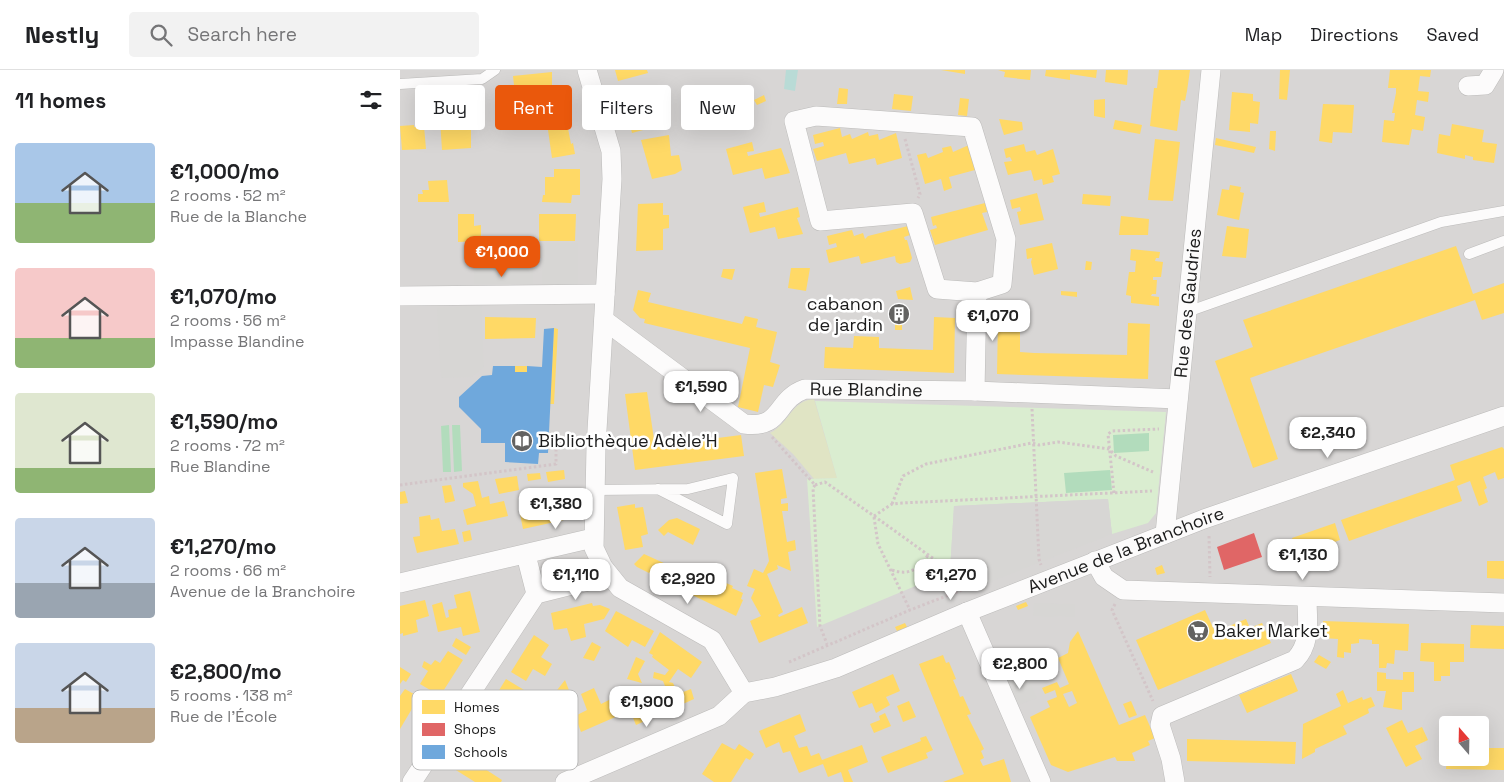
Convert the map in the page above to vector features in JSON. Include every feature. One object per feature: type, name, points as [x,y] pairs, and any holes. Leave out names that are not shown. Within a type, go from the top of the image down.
[{"type":"street","points":[[565,782],[720,716],[744,693],[712,640],[670,614],[632,597],[608,576],[598,557],[593,538],[612,179],[611,151],[587,70]]},
{"type":"street","name":"Rue des Gaudries","points":[[1165,534],[1211,70]]},
{"type":"street","points":[[1468,86],[1485,85],[1494,70]]},
{"type":"street","points":[[816,116],[900,122],[972,127],[1006,239],[1002,284],[977,292],[937,289],[913,213],[820,221],[794,122],[816,116]]},
{"type":"street","points":[[975,391],[977,292]]},
{"type":"street","points":[[400,296],[605,294]]},
{"type":"street","points":[[604,320],[744,424],[761,426]]},
{"type":"street","name":"Rue Blandine","points":[[761,426],[771,422],[788,398],[805,389],[1032,392],[1178,399]]},
{"type":"street","name":"Avenue de la Branchoire","points":[[744,693],[775,687],[836,668],[975,609],[1204,519],[1504,416]]},
{"type":"street","points":[[400,583],[593,538]]},
{"type":"street","points":[[526,555],[536,594]]},
{"type":"street","points":[[1095,561],[1104,577],[1123,590],[1211,595],[1504,603]]},
{"type":"street","points":[[473,690],[536,594],[608,576]]},
{"type":"street","points":[[1175,782],[1171,759],[1160,725],[1162,716],[1295,660],[1304,650],[1307,635],[1307,598]]},
{"type":"street","points":[[975,609],[1041,782]]},
{"type":"street","points":[[412,782],[420,770]]},
{"type":"lane","points":[[400,84],[482,79],[495,70]]},
{"type":"lane","points":[[1186,312],[1441,222],[1504,211]]},
{"type":"lane","points":[[1469,254],[1504,241]]},
{"type":"lane","points":[[595,490],[658,489],[688,489],[733,478],[727,524],[658,489]]},
{"type":"path","points":[[900,122],[920,194],[913,213]]},
{"type":"path","points":[[1032,392],[1032,443],[1039,559],[1047,580]]},
{"type":"path","points":[[761,426],[815,485]]},
{"type":"path","points":[[1114,493],[1108,434],[1112,431],[1161,429],[1175,431]]},
{"type":"path","points":[[400,485],[556,464],[556,448],[562,442]]},
{"type":"path","points":[[892,504],[903,476],[920,466],[1032,443],[1039,445],[1058,442],[1109,449],[1116,456],[1170,485]]},
{"type":"path","points":[[815,485],[825,482],[972,586],[975,609]]},
{"type":"path","points":[[815,485],[813,488],[820,626],[827,644]]},
{"type":"path","points":[[874,516],[892,504],[1114,493],[1170,485]]},
{"type":"path","points":[[874,516],[878,544],[910,610]]},
{"type":"path","points":[[1204,519],[1208,528],[1211,595]]},
{"type":"path","points":[[892,570],[901,573],[910,572],[921,566],[928,555]]},
{"type":"path","points":[[782,665],[827,644],[972,586]]},
{"type":"path","points":[[1123,590],[1112,610],[1148,693],[1162,716]]},
{"type":"shaded area","points":[[400,70],[1504,70],[1504,782],[400,782]]},
{"type":"shaded area","points":[[542,243],[578,243],[578,285],[542,285]]},
{"type":"shaded area","points":[[474,244],[533,244],[533,284],[474,284]]},
{"type":"shaded area","points":[[481,306],[484,367],[472,377],[441,378],[437,308]]},
{"type":"shaded area","points":[[1108,499],[1112,534],[977,587],[950,571],[954,506]]},
{"type":"shaded area","points":[[1034,603],[1075,604],[1075,617],[1033,616]]},
{"type":"shaded area","points":[[1015,648],[1037,698],[1016,706],[995,657]]},
{"type":"green space","points":[[814,399],[837,478],[814,479],[793,454],[770,433],[782,424],[801,403]]},
{"type":"green space","points":[[815,401],[1166,412],[1156,513],[1148,523],[1112,534],[1108,499],[954,506],[950,571],[929,577],[930,580],[817,627],[807,479],[837,478]]},
{"type":"green space","points":[[449,425],[451,472],[443,472],[441,426]]},
{"type":"green space","points":[[452,425],[460,425],[462,471],[454,472]]},
{"type":"green space","points":[[1149,433],[1149,451],[1114,453],[1113,435]]},
{"type":"green space","points":[[1110,470],[1112,490],[1066,493],[1064,473]]},
{"type":"water","points":[[786,70],[798,70],[795,91],[784,89]]},
{"type":"building: Homes","points":[[615,70],[647,70],[648,73],[618,81]]},
{"type":"building: Homes","points":[[941,70],[965,70],[965,74]]},
{"type":"building: Homes","points":[[998,70],[1031,70],[1030,80],[1004,77],[1005,72]]},
{"type":"building: Homes","points":[[1046,70],[1097,70],[1096,78],[1070,74],[1070,80],[1045,76]]},
{"type":"building: Homes","points":[[1106,70],[1128,70],[1127,85],[1105,82]]},
{"type":"building: Homes","points":[[1159,70],[1190,70],[1185,101],[1181,100],[1177,131],[1150,126],[1154,88],[1157,88]]},
{"type":"building: Homes","points":[[1280,70],[1290,70],[1287,100],[1279,99]]},
{"type":"building: Homes","points":[[1390,70],[1431,70],[1430,77],[1420,76],[1418,91],[1429,92],[1428,102],[1417,100],[1415,115],[1425,117],[1423,131],[1412,129],[1409,145],[1382,142],[1384,120],[1394,121],[1395,113],[1392,113],[1396,88],[1388,88]]},
{"type":"building: Homes","points":[[552,72],[552,85],[514,85],[513,76]]},
{"type":"building: Homes","points":[[839,88],[848,89],[847,104],[837,104]]},
{"type":"building: Homes","points":[[1232,92],[1253,94],[1253,101],[1260,102],[1258,124],[1250,123],[1250,132],[1229,130]]},
{"type":"building: Homes","points":[[894,94],[913,96],[911,111],[892,109]]},
{"type":"building: Homes","points":[[764,95],[766,101],[757,105],[754,100]]},
{"type":"building: Homes","points":[[960,98],[969,99],[967,116],[958,115]]},
{"type":"building: Homes","points":[[1105,99],[1105,118],[1094,116],[1094,100]]},
{"type":"building: Homes","points":[[1323,104],[1354,105],[1352,133],[1333,132],[1332,143],[1319,141]]},
{"type":"building: Homes","points":[[999,119],[1022,122],[1023,130],[1004,135]]},
{"type":"building: Homes","points":[[1115,120],[1142,125],[1140,134],[1113,129]]},
{"type":"building: Homes","points":[[1452,124],[1484,130],[1482,142],[1497,144],[1494,163],[1473,160],[1473,157],[1465,155],[1465,159],[1437,153],[1439,134],[1450,136]]},
{"type":"building: Homes","points":[[414,125],[415,130],[424,130],[426,149],[402,150],[400,126]]},
{"type":"building: Homes","points":[[840,128],[842,137],[850,134],[852,139],[868,132],[869,136],[878,134],[879,140],[896,133],[902,158],[877,165],[875,158],[849,164],[846,153],[817,161],[813,149],[824,146],[823,142],[815,144],[813,135]]},
{"type":"building: Homes","points":[[441,130],[471,130],[471,148],[442,150]]},
{"type":"building: Homes","points":[[548,130],[568,130],[575,154],[552,158]]},
{"type":"building: Homes","points":[[631,130],[643,130],[632,133]]},
{"type":"building: Homes","points":[[1270,131],[1276,131],[1275,151],[1269,149]]},
{"type":"building: Homes","points":[[669,135],[671,156],[679,155],[682,170],[675,174],[652,179],[641,140]]},
{"type":"building: Homes","points":[[1216,138],[1256,147],[1254,153],[1215,145]]},
{"type":"building: Homes","points":[[1155,139],[1180,142],[1173,201],[1148,200]]},
{"type":"building: Homes","points":[[752,142],[754,151],[747,152],[748,156],[781,148],[790,173],[765,179],[762,168],[733,175],[726,149]]},
{"type":"building: Homes","points":[[1024,144],[1026,152],[1035,150],[1037,155],[1053,149],[1060,174],[1052,176],[1054,182],[1043,185],[1042,179],[1034,181],[1031,170],[1008,175],[1004,162],[1012,161],[1010,157],[1006,158],[1004,149]]},
{"type":"building: Homes","points":[[969,145],[975,170],[949,177],[952,188],[944,191],[941,179],[925,184],[917,155],[926,153],[928,158],[943,152],[942,148],[951,146],[953,152]]},
{"type":"building: Homes","points":[[554,169],[580,169],[580,195],[572,195],[571,203],[542,202],[543,195],[545,195],[545,177],[554,177]]},
{"type":"building: Homes","points":[[447,180],[449,202],[418,202],[418,194],[423,194],[422,190],[429,190],[428,181]]},
{"type":"building: Homes","points":[[1230,185],[1241,187],[1240,192],[1244,193],[1239,220],[1217,215],[1222,189],[1229,190]]},
{"type":"building: Homes","points":[[1037,193],[1044,220],[1020,225],[1017,212],[1021,211],[1020,207],[1012,209],[1010,200]]},
{"type":"building: Homes","points":[[1083,194],[1111,196],[1110,206],[1082,204]]},
{"type":"building: Homes","points":[[764,202],[766,212],[759,213],[760,217],[798,207],[800,217],[797,218],[803,234],[778,239],[775,227],[750,233],[743,207]]},
{"type":"building: Homes","points":[[663,203],[663,215],[669,215],[669,228],[663,229],[663,250],[636,251],[638,204]]},
{"type":"building: Homes","points":[[985,203],[987,212],[982,213],[988,230],[935,245],[930,230],[937,228],[936,225],[933,226],[931,217]]},
{"type":"building: Homes","points":[[458,214],[474,214],[474,226],[481,225],[481,241],[458,242]]},
{"type":"building: Homes","points":[[539,214],[576,214],[575,241],[539,241]]},
{"type":"building: Homes","points":[[1121,216],[1149,219],[1148,235],[1119,235]]},
{"type":"building: Homes","points":[[908,226],[910,235],[904,237],[907,240],[912,258],[910,262],[900,264],[896,262],[895,256],[861,264],[859,256],[829,263],[826,250],[837,247],[836,243],[829,245],[827,236],[852,230],[854,236],[863,233],[865,239],[868,236]]},
{"type":"building: Homes","points":[[1227,226],[1249,229],[1246,258],[1222,256]]},
{"type":"building: Homes","points":[[1052,243],[1058,269],[1034,275],[1032,258],[1027,259],[1026,249]]},
{"type":"building: Homes","points":[[1456,246],[1473,294],[1504,283],[1504,313],[1482,320],[1475,300],[1250,378],[1278,459],[1253,468],[1215,361],[1253,347],[1243,320]]},
{"type":"building: Homes","points":[[1131,249],[1160,252],[1159,258],[1156,258],[1155,261],[1163,262],[1161,277],[1153,277],[1153,280],[1157,280],[1156,294],[1151,296],[1159,297],[1159,306],[1131,303],[1131,296],[1126,295],[1129,272],[1135,272],[1136,261],[1130,260]]},
{"type":"building: Homes","points":[[1086,261],[1092,262],[1091,270],[1085,270]]},
{"type":"building: Homes","points":[[791,268],[810,268],[806,291],[788,288]]},
{"type":"building: Homes","points":[[723,269],[735,269],[732,280],[721,277]]},
{"type":"building: Homes","points":[[910,287],[913,300],[898,299],[896,291]]},
{"type":"building: Homes","points":[[638,290],[651,293],[648,302],[742,324],[745,316],[758,319],[756,327],[777,332],[770,362],[780,365],[773,387],[764,385],[758,412],[738,407],[750,348],[644,323],[645,319],[640,318],[633,310]]},
{"type":"building: Homes","points":[[1061,291],[1077,292],[1077,297],[1061,295]]},
{"type":"building: Homes","name":"cabanon de jardin","points":[[895,309],[903,309],[903,320],[895,319]]},
{"type":"building: Homes","points":[[485,317],[536,318],[535,338],[485,339]]},
{"type":"building: Homes","points":[[934,317],[955,318],[954,373],[824,368],[825,347],[853,348],[854,336],[879,337],[879,348],[933,350]]},
{"type":"building: Homes","points":[[998,319],[1020,319],[1020,352],[1034,353],[1127,355],[1128,323],[1150,324],[1148,379],[997,374]]},
{"type":"building: Homes","name":"cabanon de jardin","points":[[895,321],[902,321],[902,330],[895,330]]},
{"type":"building: Homes","points":[[554,328],[558,329],[554,404],[550,404]]},
{"type":"building: Homes","points":[[515,366],[527,366],[527,372],[515,372]]},
{"type":"building: Homes","points":[[647,392],[655,446],[741,435],[744,456],[635,470],[625,394]]},
{"type":"building: Homes","points":[[1502,447],[1504,449],[1504,478],[1498,480],[1495,472],[1483,477],[1487,488],[1484,490],[1488,502],[1479,506],[1470,481],[1457,486],[1462,501],[1349,541],[1341,520],[1455,480],[1450,465]]},
{"type":"building: Homes","points":[[782,469],[787,498],[781,499],[781,504],[788,503],[788,511],[782,511],[787,542],[795,540],[796,550],[788,552],[791,571],[777,565],[778,569],[767,574],[783,612],[778,615],[779,617],[802,607],[808,623],[759,643],[750,621],[761,616],[751,598],[755,589],[747,586],[754,569],[763,573],[769,561],[755,473]]},
{"type":"building: Homes","points":[[564,470],[565,479],[548,482],[546,472]]},
{"type":"building: Homes","points":[[540,473],[541,479],[528,481],[527,474]]},
{"type":"building: Homes","points":[[517,476],[519,490],[499,494],[495,479]]},
{"type":"building: Homes","points":[[478,481],[482,498],[489,496],[490,504],[504,501],[508,516],[467,525],[463,510],[476,506],[473,494],[463,487],[463,483]]},
{"type":"building: Homes","points":[[451,485],[455,501],[445,503],[442,486]]},
{"type":"building: Homes","points":[[405,491],[408,503],[400,504],[400,492]]},
{"type":"building: Homes","points":[[540,503],[541,509],[561,504],[564,520],[523,529],[520,514],[533,510],[532,504]]},
{"type":"building: Homes","points":[[635,504],[635,508],[643,507],[648,534],[641,536],[643,547],[625,550],[617,507]]},
{"type":"building: Homes","points":[[430,515],[431,520],[439,518],[442,531],[455,529],[459,544],[417,553],[413,537],[420,536],[419,517]]},
{"type":"building: Homes","points":[[677,518],[700,529],[693,545],[668,532],[664,536],[658,530],[669,520]]},
{"type":"building: Homes","points":[[1335,523],[1340,540],[1327,545],[1330,558],[1317,563],[1316,560],[1295,569],[1287,544],[1293,541],[1292,538]]},
{"type":"building: Homes","points":[[470,530],[472,540],[464,542],[462,532]]},
{"type":"building: Homes","points":[[644,554],[690,575],[683,590],[637,567],[634,564]]},
{"type":"building: Homes","points":[[1487,561],[1504,561],[1504,579],[1487,578]]},
{"type":"building: Homes","points":[[1162,565],[1165,573],[1157,575],[1155,568]]},
{"type":"building: Homes","points":[[940,573],[945,583],[933,588],[929,577]]},
{"type":"building: Homes","points":[[698,579],[716,588],[719,580],[743,593],[741,599],[743,600],[736,616],[690,594]]},
{"type":"building: Homes","points":[[470,591],[480,632],[463,636],[461,627],[438,632],[432,605],[442,602],[446,618],[449,617],[448,610],[457,608],[454,595]]},
{"type":"building: Homes","points":[[425,600],[429,616],[416,620],[418,632],[403,636],[403,633],[400,634],[400,606]]},
{"type":"building: Homes","points":[[1026,602],[1028,606],[1018,610],[1016,606]]},
{"type":"building: Homes","points":[[592,603],[593,606],[600,605],[610,609],[604,619],[584,624],[586,637],[571,641],[567,628],[554,630],[551,613]]},
{"type":"building: Homes","points":[[1205,610],[1215,632],[1246,619],[1250,628],[1262,623],[1271,643],[1158,690],[1136,640]]},
{"type":"building: Homes","points":[[616,611],[654,631],[645,647],[632,640],[628,647],[605,631]]},
{"type":"building: Homes","points":[[1323,621],[1409,624],[1408,651],[1395,650],[1394,664],[1387,663],[1386,668],[1379,668],[1379,644],[1372,644],[1372,640],[1359,639],[1359,643],[1351,644],[1351,653],[1344,652],[1344,658],[1337,657],[1338,639],[1323,638]]},
{"type":"building: Homes","points":[[905,623],[907,627],[897,631],[895,627]]},
{"type":"building: Homes","points":[[1471,625],[1504,626],[1504,649],[1470,648]]},
{"type":"building: Homes","points":[[1078,631],[1119,725],[1145,715],[1155,738],[1148,741],[1150,745],[1132,753],[1135,761],[1117,761],[1115,757],[1068,772],[1051,765],[1030,717],[1050,707],[1047,701],[1057,697],[1055,690],[1045,694],[1042,688],[1057,682],[1060,688],[1069,684],[1058,658],[1068,653],[1070,642]],"holes":[[[1072,691],[1077,703],[1069,707],[1063,694]]]},
{"type":"building: Homes","points":[[660,632],[702,662],[691,678],[678,669],[669,682],[673,683],[678,694],[691,689],[694,699],[636,725],[627,703],[634,700],[632,695],[645,690],[647,694],[665,686],[663,681],[653,678],[654,672],[665,675],[669,670],[649,653]]},
{"type":"building: Homes","points":[[534,635],[549,645],[541,657],[552,664],[545,676],[533,669],[526,681],[511,672]]},
{"type":"building: Homes","points":[[456,638],[471,647],[466,655],[452,646]]},
{"type":"building: Homes","points":[[592,642],[601,647],[594,661],[583,658]]},
{"type":"building: Homes","points":[[1421,643],[1464,644],[1464,662],[1450,662],[1450,676],[1441,676],[1441,681],[1434,681],[1434,662],[1420,661]]},
{"type":"building: Homes","points":[[448,651],[463,660],[444,690],[430,690],[420,684],[428,671],[422,667],[424,661],[431,665],[435,660],[440,663]]},
{"type":"building: Homes","points":[[943,655],[946,663],[949,662],[956,679],[953,680],[960,697],[963,696],[971,714],[967,715],[984,749],[981,751],[984,758],[980,760],[983,766],[1004,759],[1011,782],[943,782],[964,774],[919,664]]},
{"type":"building: Homes","points":[[1319,655],[1331,662],[1326,669],[1314,662]]},
{"type":"building: Homes","points":[[636,657],[645,661],[638,674],[642,683],[627,679]]},
{"type":"building: Homes","points":[[400,667],[411,674],[406,682],[403,680],[400,684]]},
{"type":"building: Homes","points":[[1377,672],[1386,673],[1386,679],[1403,680],[1403,672],[1414,672],[1414,692],[1402,692],[1402,710],[1383,707],[1386,691],[1377,691]]},
{"type":"building: Homes","points":[[893,674],[900,691],[886,697],[890,705],[876,713],[872,703],[859,708],[852,692]]},
{"type":"building: Homes","points":[[1291,674],[1298,691],[1247,713],[1239,695]]},
{"type":"building: Homes","points":[[506,679],[524,690],[499,690]]},
{"type":"building: Homes","points":[[565,680],[569,690],[557,690]]},
{"type":"building: Homes","points":[[594,688],[601,704],[613,698],[620,715],[581,732],[578,724],[578,714],[587,710],[581,694]]},
{"type":"building: Homes","points":[[405,689],[412,693],[412,709],[400,729],[400,696]]},
{"type":"building: Homes","points":[[1343,690],[1348,703],[1362,697],[1363,700],[1371,697],[1375,706],[1368,709],[1369,713],[1343,726],[1347,734],[1315,749],[1315,752],[1302,759],[1303,724],[1341,706],[1336,694]]},
{"type":"building: Homes","points":[[909,701],[916,717],[903,722],[897,706]]},
{"type":"building: Homes","points":[[1131,701],[1137,715],[1129,718],[1123,704]]},
{"type":"building: Homes","points":[[885,713],[891,726],[874,733],[870,724],[880,720],[879,716]]},
{"type":"building: Homes","points":[[800,714],[806,731],[794,736],[799,748],[807,746],[811,756],[819,753],[822,760],[862,745],[868,762],[848,770],[853,782],[844,782],[841,772],[828,777],[823,764],[799,773],[790,751],[783,753],[779,742],[766,748],[759,731]]},
{"type":"building: Homes","points":[[1402,720],[1408,733],[1422,727],[1428,740],[1415,746],[1422,759],[1406,767],[1386,728]]},
{"type":"building: Homes","points":[[926,736],[933,750],[926,753],[928,758],[888,773],[881,757],[921,741],[920,738]]},
{"type":"building: Homes","points":[[1187,739],[1296,742],[1295,764],[1187,761]]},
{"type":"building: Homes","points":[[722,743],[735,750],[739,744],[754,754],[750,760],[746,758],[731,782],[714,782],[702,774]]},
{"type":"building: Homes","points":[[1489,748],[1504,748],[1504,770],[1446,769],[1446,766],[1489,766]]},
{"type":"building: Homes","points":[[456,770],[487,770],[502,780],[501,782],[475,782]]},
{"type":"building: Shops","points":[[1254,533],[1262,557],[1224,570],[1217,547]]},
{"type":"building: Schools","points":[[554,328],[548,453],[539,453],[538,464],[505,462],[505,443],[481,443],[481,429],[459,407],[459,397],[482,376],[492,375],[493,366],[515,366],[515,372],[527,372],[527,366],[542,367],[544,329]]},
{"type":"place","name":"cabanon de jardin","points":[[899,314]]},
{"type":"place","name":"Bibliothèque Adèle'H","points":[[522,441]]},
{"type":"place","name":"Baker Market","points":[[1198,631]]}]
